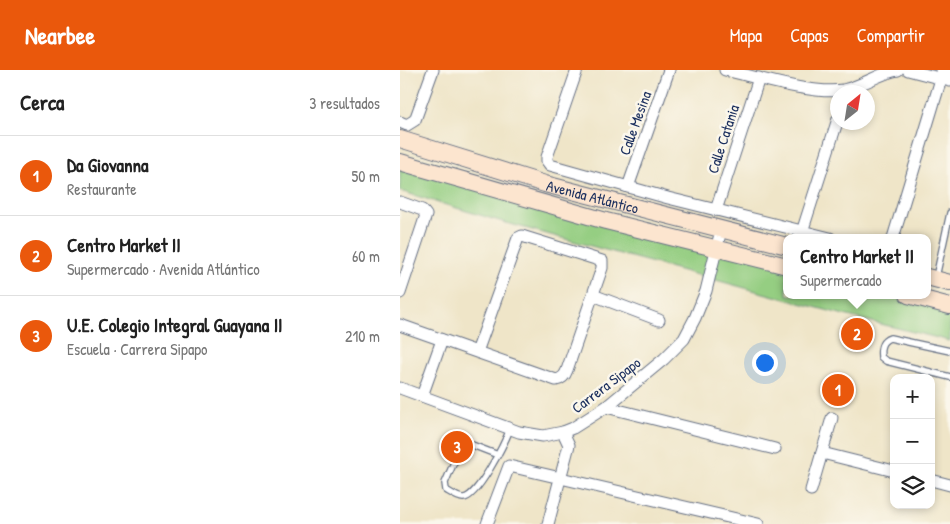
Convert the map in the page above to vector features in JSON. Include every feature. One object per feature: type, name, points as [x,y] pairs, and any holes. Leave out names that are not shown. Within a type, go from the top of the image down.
[{"type":"main road","name":"Avenida Atlántico","points":[[400,139],[545,184],[783,245]]},
{"type":"main road","name":"Avenida Atlántico","points":[[400,162],[606,221],[783,265]]},
{"type":"main road","points":[[923,299],[950,306]]},
{"type":"street","points":[[400,122],[407,125],[415,120],[433,70]]},
{"type":"street","points":[[577,70],[547,156],[547,161],[550,165],[811,234]]},
{"type":"street","name":"Calle Mesina","points":[[628,187],[670,70]]},
{"type":"street","points":[[725,70],[811,89],[830,91]]},
{"type":"street","points":[[861,85],[898,70]]},
{"type":"street","points":[[894,234],[945,76],[908,70]]},
{"type":"street","name":"Calle Catania","points":[[716,210],[759,78]]},
{"type":"street","points":[[802,232],[834,130]]},
{"type":"street","points":[[400,202],[422,210],[426,216],[400,293]]},
{"type":"street","name":"Carrera Sipapo","points":[[400,388],[510,429],[543,436],[563,432],[584,423],[664,359],[684,339],[703,298],[721,230]]},
{"type":"street","points":[[400,325],[556,380],[559,380],[567,370],[602,268],[602,261],[522,236],[516,241],[477,352]]},
{"type":"street","points":[[593,295],[659,320]]},
{"type":"street","points":[[422,396],[442,340]]},
{"type":"street","points":[[606,407],[775,449]]},
{"type":"street","points":[[811,490],[832,418]]},
{"type":"street","points":[[548,524],[569,445],[563,432]]},
{"type":"street","points":[[822,453],[890,470]]},
{"type":"street","points":[[487,524],[509,466],[758,524]]},
{"type":"street","points":[[935,481],[950,484]]},
{"type":"lane","points":[[937,280],[950,213]]},
{"type":"lane","points":[[950,351],[890,338],[885,340],[880,351],[881,358],[886,361],[950,377]]},
{"type":"lane","points":[[498,455],[464,443],[445,484],[446,490],[460,498],[470,497],[498,455],[510,429]]},
{"type":"green space","points":[[400,162],[783,265],[783,298],[503,222],[400,191]]},
{"type":"green space","points":[[785,299],[923,299],[950,306],[950,341]]},
{"type":"place","name":"Centro Market II","points":[[857,334]]},
{"type":"place","name":"Da Giovanna","points":[[838,390]]},
{"type":"place","name":"U.E. Colegio Integral Guayana II","points":[[457,447]]}]
